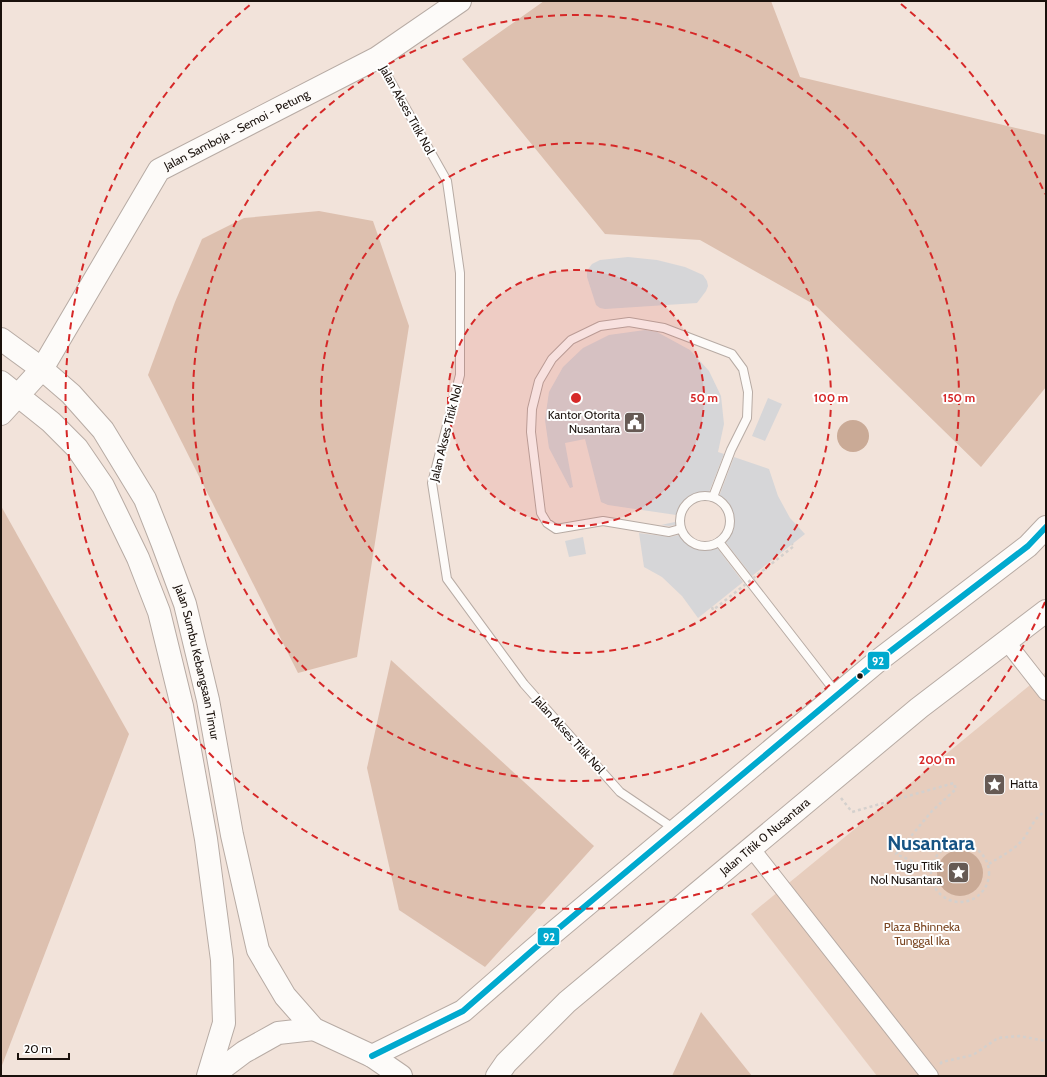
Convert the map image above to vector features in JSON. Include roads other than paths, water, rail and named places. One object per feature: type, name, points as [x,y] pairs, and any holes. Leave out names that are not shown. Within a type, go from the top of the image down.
[{"type":"main road","name":"Jalan Samboja - Semoi - Petung","points":[[1,414],[42,369],[159,170],[377,58],[460,1]]},
{"type":"main road","name":"Jalan Sumbu Kebangsaan Timur","points":[[1,339],[42,369],[71,394],[103,430],[145,499],[185,604],[208,700],[232,835],[258,950],[285,996],[314,1028],[372,1056],[401,1076]]},
{"type":"main road","name":"Jalan Sumbu Kebangsaan Timur","points":[[1,382],[51,422],[77,448],[103,486],[138,558],[159,612],[182,706],[206,839],[222,960],[224,1022],[208,1076]]},
{"type":"main road","points":[[372,1056],[463,1011],[534,949],[879,660],[1028,546],[1046,528]]},
{"type":"main road","name":"Jalan Titik 0 Nusantara","points":[[497,1076],[506,1063],[567,1002],[918,708],[1046,611]]},
{"type":"main road","points":[[212,1076],[244,1052],[278,1033],[314,1028]]},
{"type":"street","points":[[1006,642],[1046,692]]},
{"type":"street","points":[[751,848],[929,1074]]},
{"type":"lane","name":"Jalan Akses Titik Nol","points":[[377,58],[447,181],[460,273],[460,374],[432,483],[446,579],[524,684],[620,792],[676,830]]},
{"type":"lane","points":[[680,529],[669,532],[603,521],[556,528],[547,523],[541,513],[531,432],[532,409],[539,381],[552,358],[571,340],[600,326],[629,322],[664,328],[732,354],[743,369],[748,392],[747,418],[731,450],[713,497]]},
{"type":"lane","points":[[699,496],[713,497],[724,505],[730,518],[728,531],[719,542],[708,546],[696,545],[686,539],[680,529],[680,515],[687,503],[699,496]]},
{"type":"lane","points":[[719,542],[838,694]]},
{"type":"place","name":"Kantor Otorita Nusantara","points":[[635,422]]},
{"type":"place","name":"Hatta","points":[[994,784]]},
{"type":"place","name":"Tugu Titik Nol Nusantara","points":[[958,873]]},
{"type":"district","name":"Nusantara","points":[[931,843]]},
{"type":"park label","name":"Plaza Bhinneka Tunggal Ika","points":[[922,934]]}]
